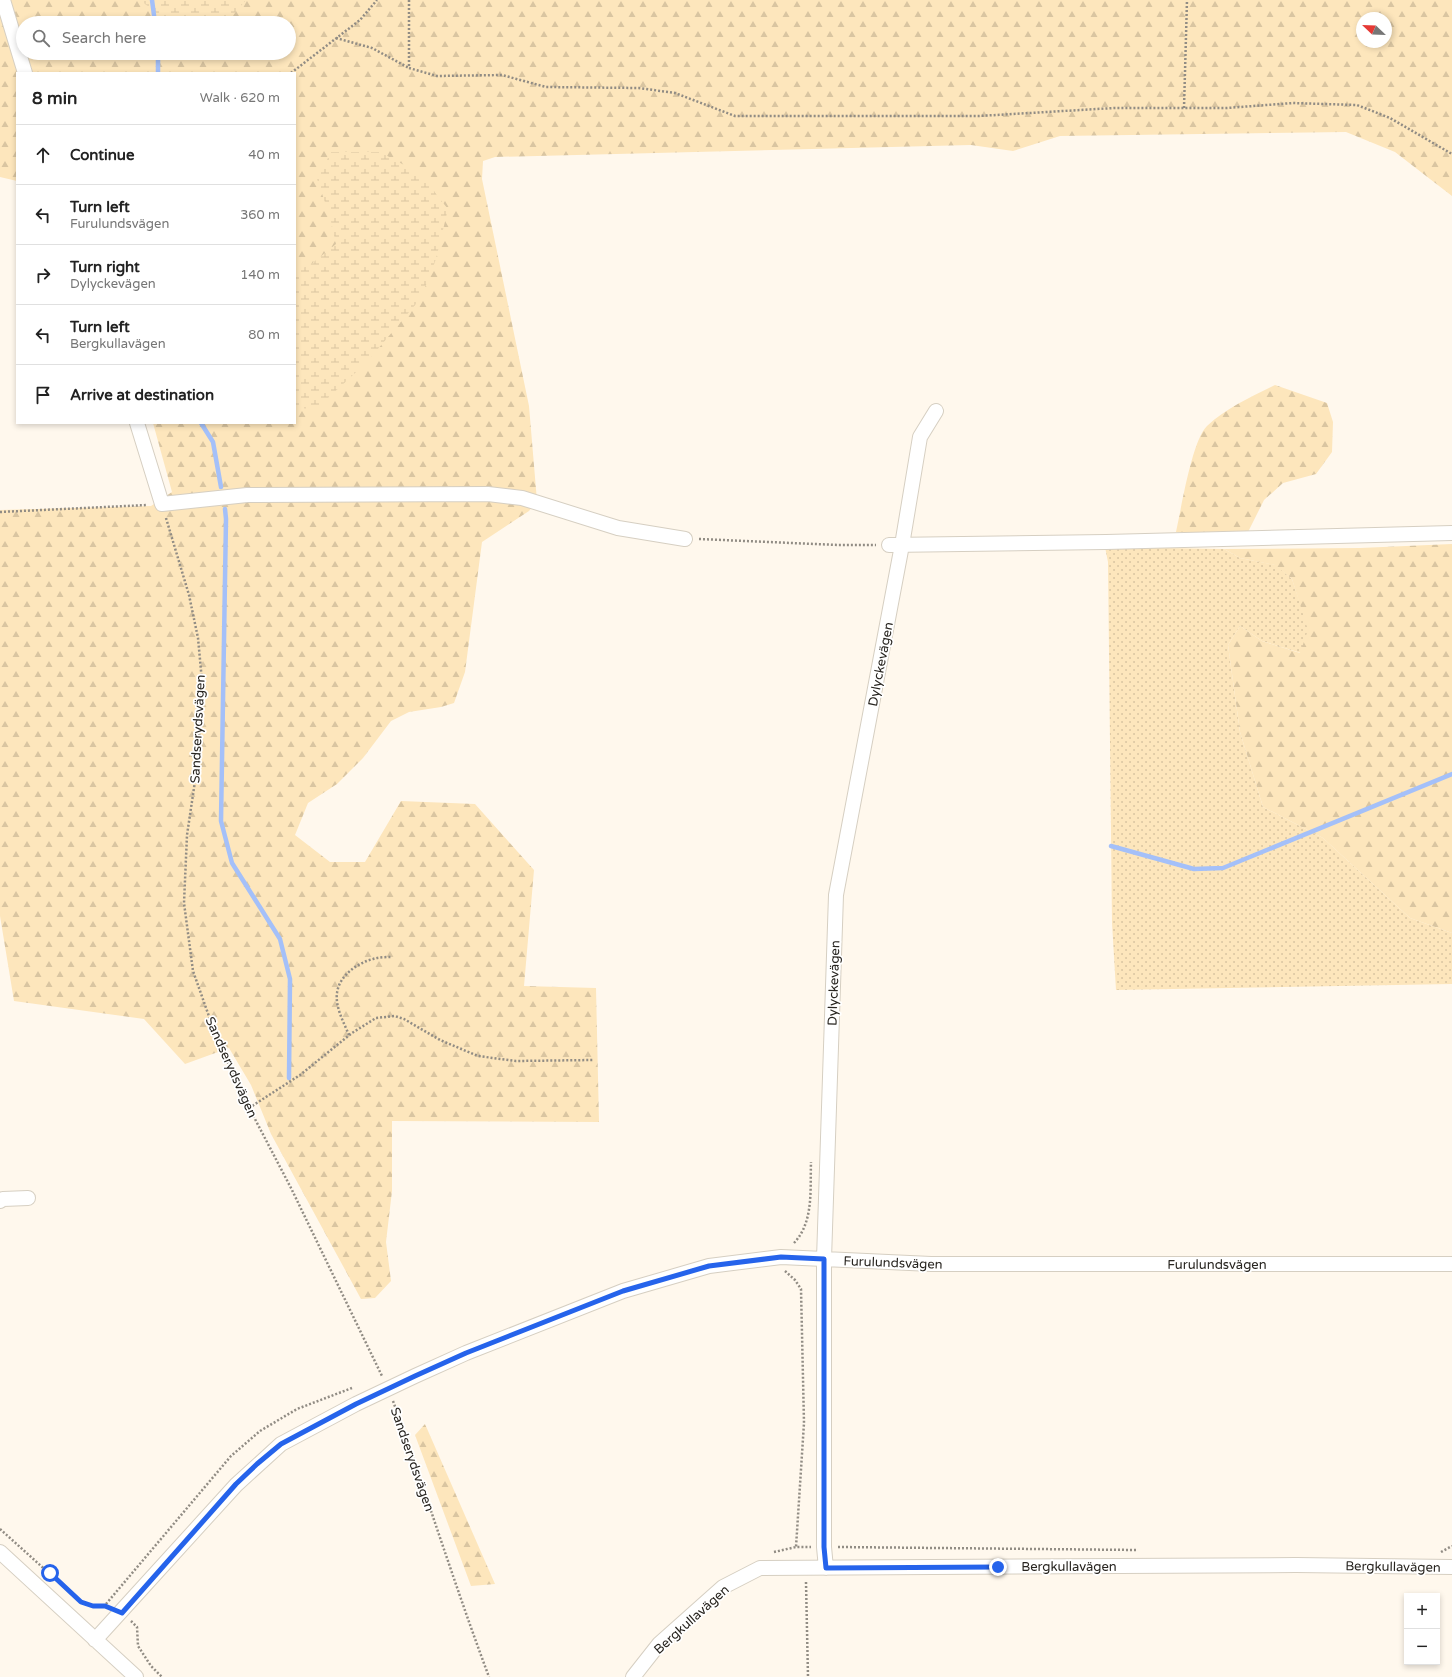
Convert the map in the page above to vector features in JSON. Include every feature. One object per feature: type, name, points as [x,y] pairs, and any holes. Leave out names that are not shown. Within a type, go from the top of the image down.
[{"type":"street","points":[[3,0],[16,43]]},
{"type":"street","points":[[21,60],[25,72]]},
{"type":"street","name":"Dylyckevägen","points":[[826,1568],[824,1547],[824,1259],[836,895],[896,545],[920,437],[936,411]]},
{"type":"street","points":[[138,424],[162,504],[248,495],[488,494],[522,498],[618,528],[685,539]]},
{"type":"street","points":[[896,545],[1106,542],[1452,533]]},
{"type":"street","points":[[0,1201],[3,1198],[28,1198]]},
{"type":"street","name":"Furulundsvägen","points":[[96,1640],[122,1613],[236,1484],[281,1444],[385,1383],[466,1353],[623,1291],[709,1266],[781,1257],[931,1264],[1452,1264]]},
{"type":"street","points":[[0,1552],[136,1677]]},
{"type":"street","name":"Bergkullavägen","points":[[633,1677],[660,1644],[723,1587],[760,1568],[1288,1565],[1452,1567]]},
{"type":"path","points":[[292,72],[360,20],[377,0]]},
{"type":"path","points":[[409,0],[409,68]]},
{"type":"path","points":[[1184,108],[1187,0]]},
{"type":"path","points":[[336,38],[372,48],[409,68],[437,76],[502,76],[546,87],[639,88],[675,93],[735,116],[979,116],[1114,108],[1227,108],[1293,103],[1357,105],[1390,118],[1452,154]]},
{"type":"path","points":[[0,512],[162,504]]},
{"type":"path","name":"Sandserydsvägen","points":[[162,504],[189,595],[198,638],[202,681],[198,761],[187,835],[184,903],[193,972],[217,1039],[249,1108],[292,1188],[385,1383],[414,1459],[488,1677]]},
{"type":"path","points":[[685,539],[838,545],[896,545]]},
{"type":"path","points":[[349,1035],[339,1011],[336,994],[342,978],[358,965],[373,959],[392,957]]},
{"type":"path","points":[[249,1108],[300,1075],[349,1035],[376,1018],[395,1016],[404,1019],[440,1040],[478,1056],[516,1061],[593,1060]]},
{"type":"path","points":[[796,1548],[804,1423],[801,1289],[795,1280],[787,1274],[782,1266],[780,1248],[792,1244],[802,1235],[808,1221],[811,1158]]},
{"type":"path","points":[[375,1380],[385,1383]]},
{"type":"path","points":[[105,1606],[231,1456],[260,1430],[297,1410],[354,1388]]},
{"type":"path","points":[[0,1529],[81,1602],[93,1606],[105,1606],[122,1613],[137,1627],[138,1646],[150,1666],[162,1677]]},
{"type":"path","points":[[1441,1552],[1452,1546]]},
{"type":"path","points":[[805,1568],[808,1677]]},
{"type":"green space","points":[[0,0],[1452,0],[1452,196],[1395,152],[1346,132],[1060,136],[1013,151],[971,145],[495,157],[483,161],[482,179],[529,406],[537,501],[529,511],[482,542],[465,672],[454,703],[441,707],[409,712],[391,721],[363,758],[337,784],[308,803],[295,835],[330,862],[365,862],[401,801],[475,804],[534,870],[524,986],[596,988],[599,1122],[392,1121],[392,1191],[386,1242],[391,1281],[375,1298],[361,1299],[271,1134],[251,1085],[229,1048],[185,1064],[144,1019],[14,1001],[0,916],[0,510],[151,506],[172,492],[153,424],[296,424],[296,72],[16,72],[16,181],[0,177]]},
{"type":"green space","points":[[140,0],[246,0],[232,16],[160,16]]},
{"type":"green space","points":[[331,152],[380,152],[419,173],[448,209],[436,259],[421,298],[366,363],[316,409],[296,408],[296,271],[310,265],[336,244],[330,217],[317,179]]},
{"type":"green space","points":[[1275,385],[1327,403],[1333,422],[1332,452],[1316,474],[1283,483],[1264,500],[1248,532],[1176,532],[1192,460],[1197,445],[1207,426],[1239,403]]},
{"type":"green space","points":[[1452,544],[1452,933],[1410,918],[1323,838],[1263,807],[1240,732],[1228,645],[1240,626],[1262,641],[1300,653],[1308,630],[1292,579],[1275,565],[1240,558],[1224,549],[1360,548]]},
{"type":"green space","points":[[1105,547],[1224,549],[1240,558],[1276,565],[1292,579],[1309,630],[1301,653],[1262,641],[1240,626],[1228,645],[1240,732],[1263,807],[1323,838],[1410,918],[1452,933],[1452,984],[1116,990],[1112,923],[1108,562]]},
{"type":"green space","points":[[425,1424],[495,1584],[471,1586],[415,1435]]},
{"type":"waterway","points":[[152,0],[154,16]]},
{"type":"waterway","points":[[158,60],[158,72]]},
{"type":"waterway","points":[[202,424],[213,442],[221,487]]},
{"type":"waterway","points":[[225,509],[221,821],[232,863],[280,939],[290,979],[289,1078]]},
{"type":"waterway","points":[[1111,846],[1194,869],[1223,868],[1452,774]]},
{"type":"route","points":[[50,1573],[81,1602],[93,1606],[105,1606],[122,1613],[236,1484],[281,1444],[356,1404],[466,1353],[623,1291],[709,1266],[781,1257],[824,1259],[824,1547],[826,1568],[998,1567]]}]
